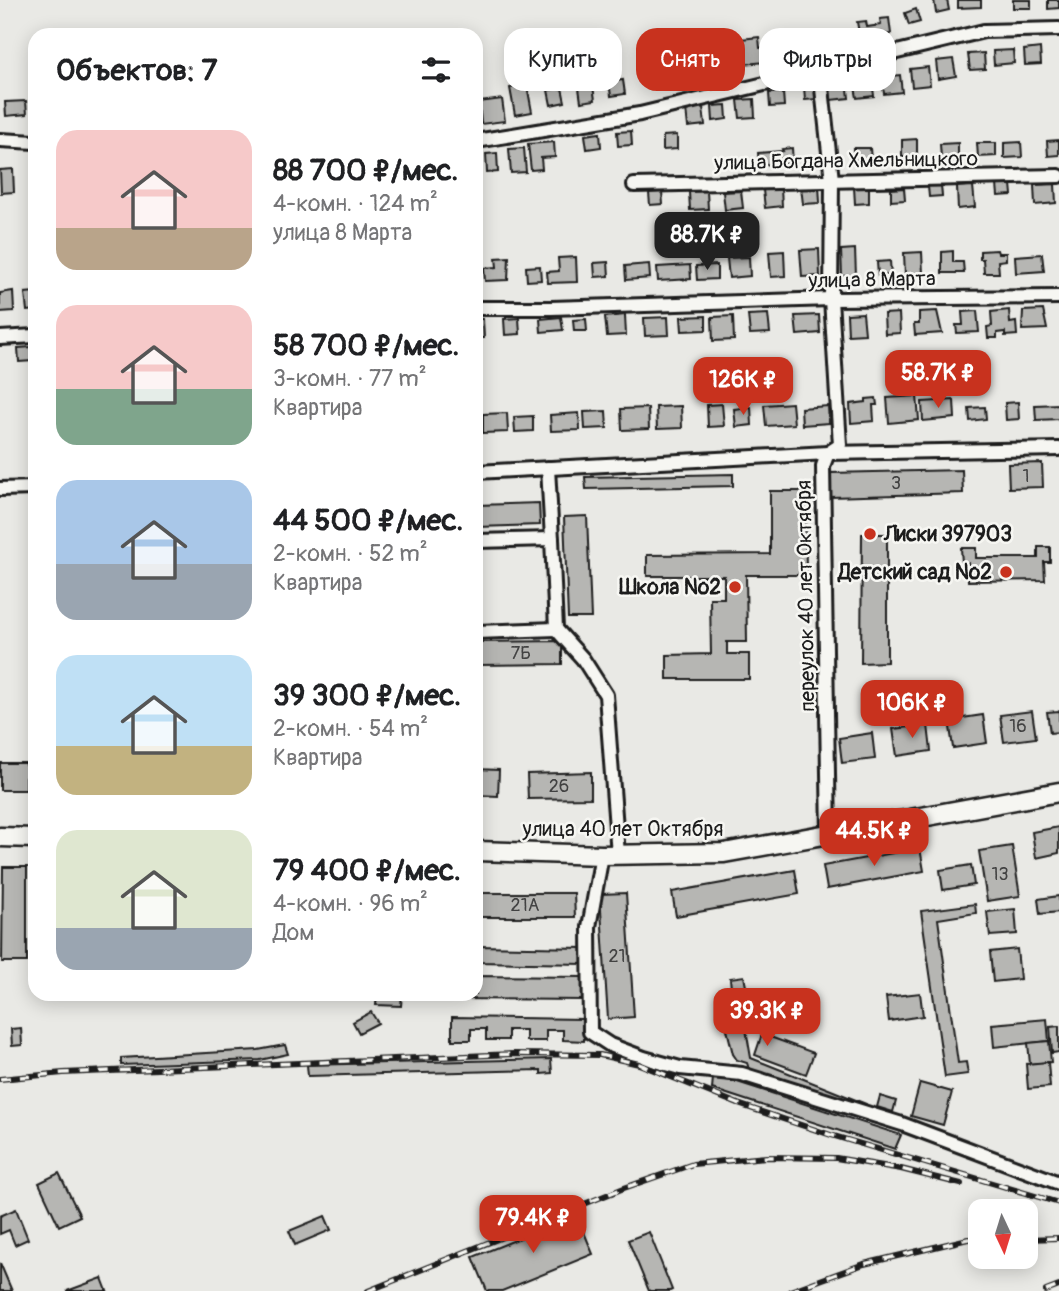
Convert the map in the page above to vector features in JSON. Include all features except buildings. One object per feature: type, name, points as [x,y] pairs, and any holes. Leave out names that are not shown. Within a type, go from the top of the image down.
[{"type":"main road","name":"улица 40 лет Октября","points":[[483,851],[610,855],[715,854],[1059,792]]},
{"type":"main road","points":[[0,837],[28,838]]},
{"type":"street","points":[[896,52],[984,31],[1059,29]]},
{"type":"street","points":[[483,140],[640,114],[759,85]]},
{"type":"street","name":"переулок 40 лет Октября","points":[[822,91],[832,180],[831,299],[840,445],[828,453],[823,466],[828,835]]},
{"type":"street","points":[[0,140],[28,142]]},
{"type":"street","name":"улица Богдана Хмельницкого","points":[[634,185],[1059,176]]},
{"type":"street","name":"улица 8 Марта","points":[[483,308],[831,299],[1059,297]]},
{"type":"street","points":[[0,338],[28,336]]},
{"type":"street","points":[[483,472],[828,453],[1059,449]]},
{"type":"street","points":[[548,468],[556,629],[583,659],[607,695],[610,855],[589,927],[590,1032],[610,1045],[644,1058],[680,1068],[742,1074],[902,1124],[1059,1184]]},
{"type":"street","points":[[0,489],[28,488]]},
{"type":"street","points":[[483,541],[552,539]]},
{"type":"street","points":[[483,632],[556,629]]},
{"type":"railway","points":[[0,1079],[63,1073],[514,1054],[600,1055],[639,1064],[738,1104],[831,1135],[1059,1203]]},
{"type":"railway","points":[[368,1291],[624,1188],[693,1164],[766,1157],[836,1158],[901,1169],[961,1184]]},
{"type":"railway","points":[[1038,1239],[1059,1238]]},
{"type":"railway","points":[[790,1291],[864,1264],[968,1239]]},
{"type":"railway","points":[[1046,1291],[1059,1286]]},
{"type":"place","name":"Лиски 397903","points":[[870,534]]},
{"type":"place","name":"Детский сад №2","points":[[1006,572]]},
{"type":"place","name":"Школа №2","points":[[735,587]]}]
